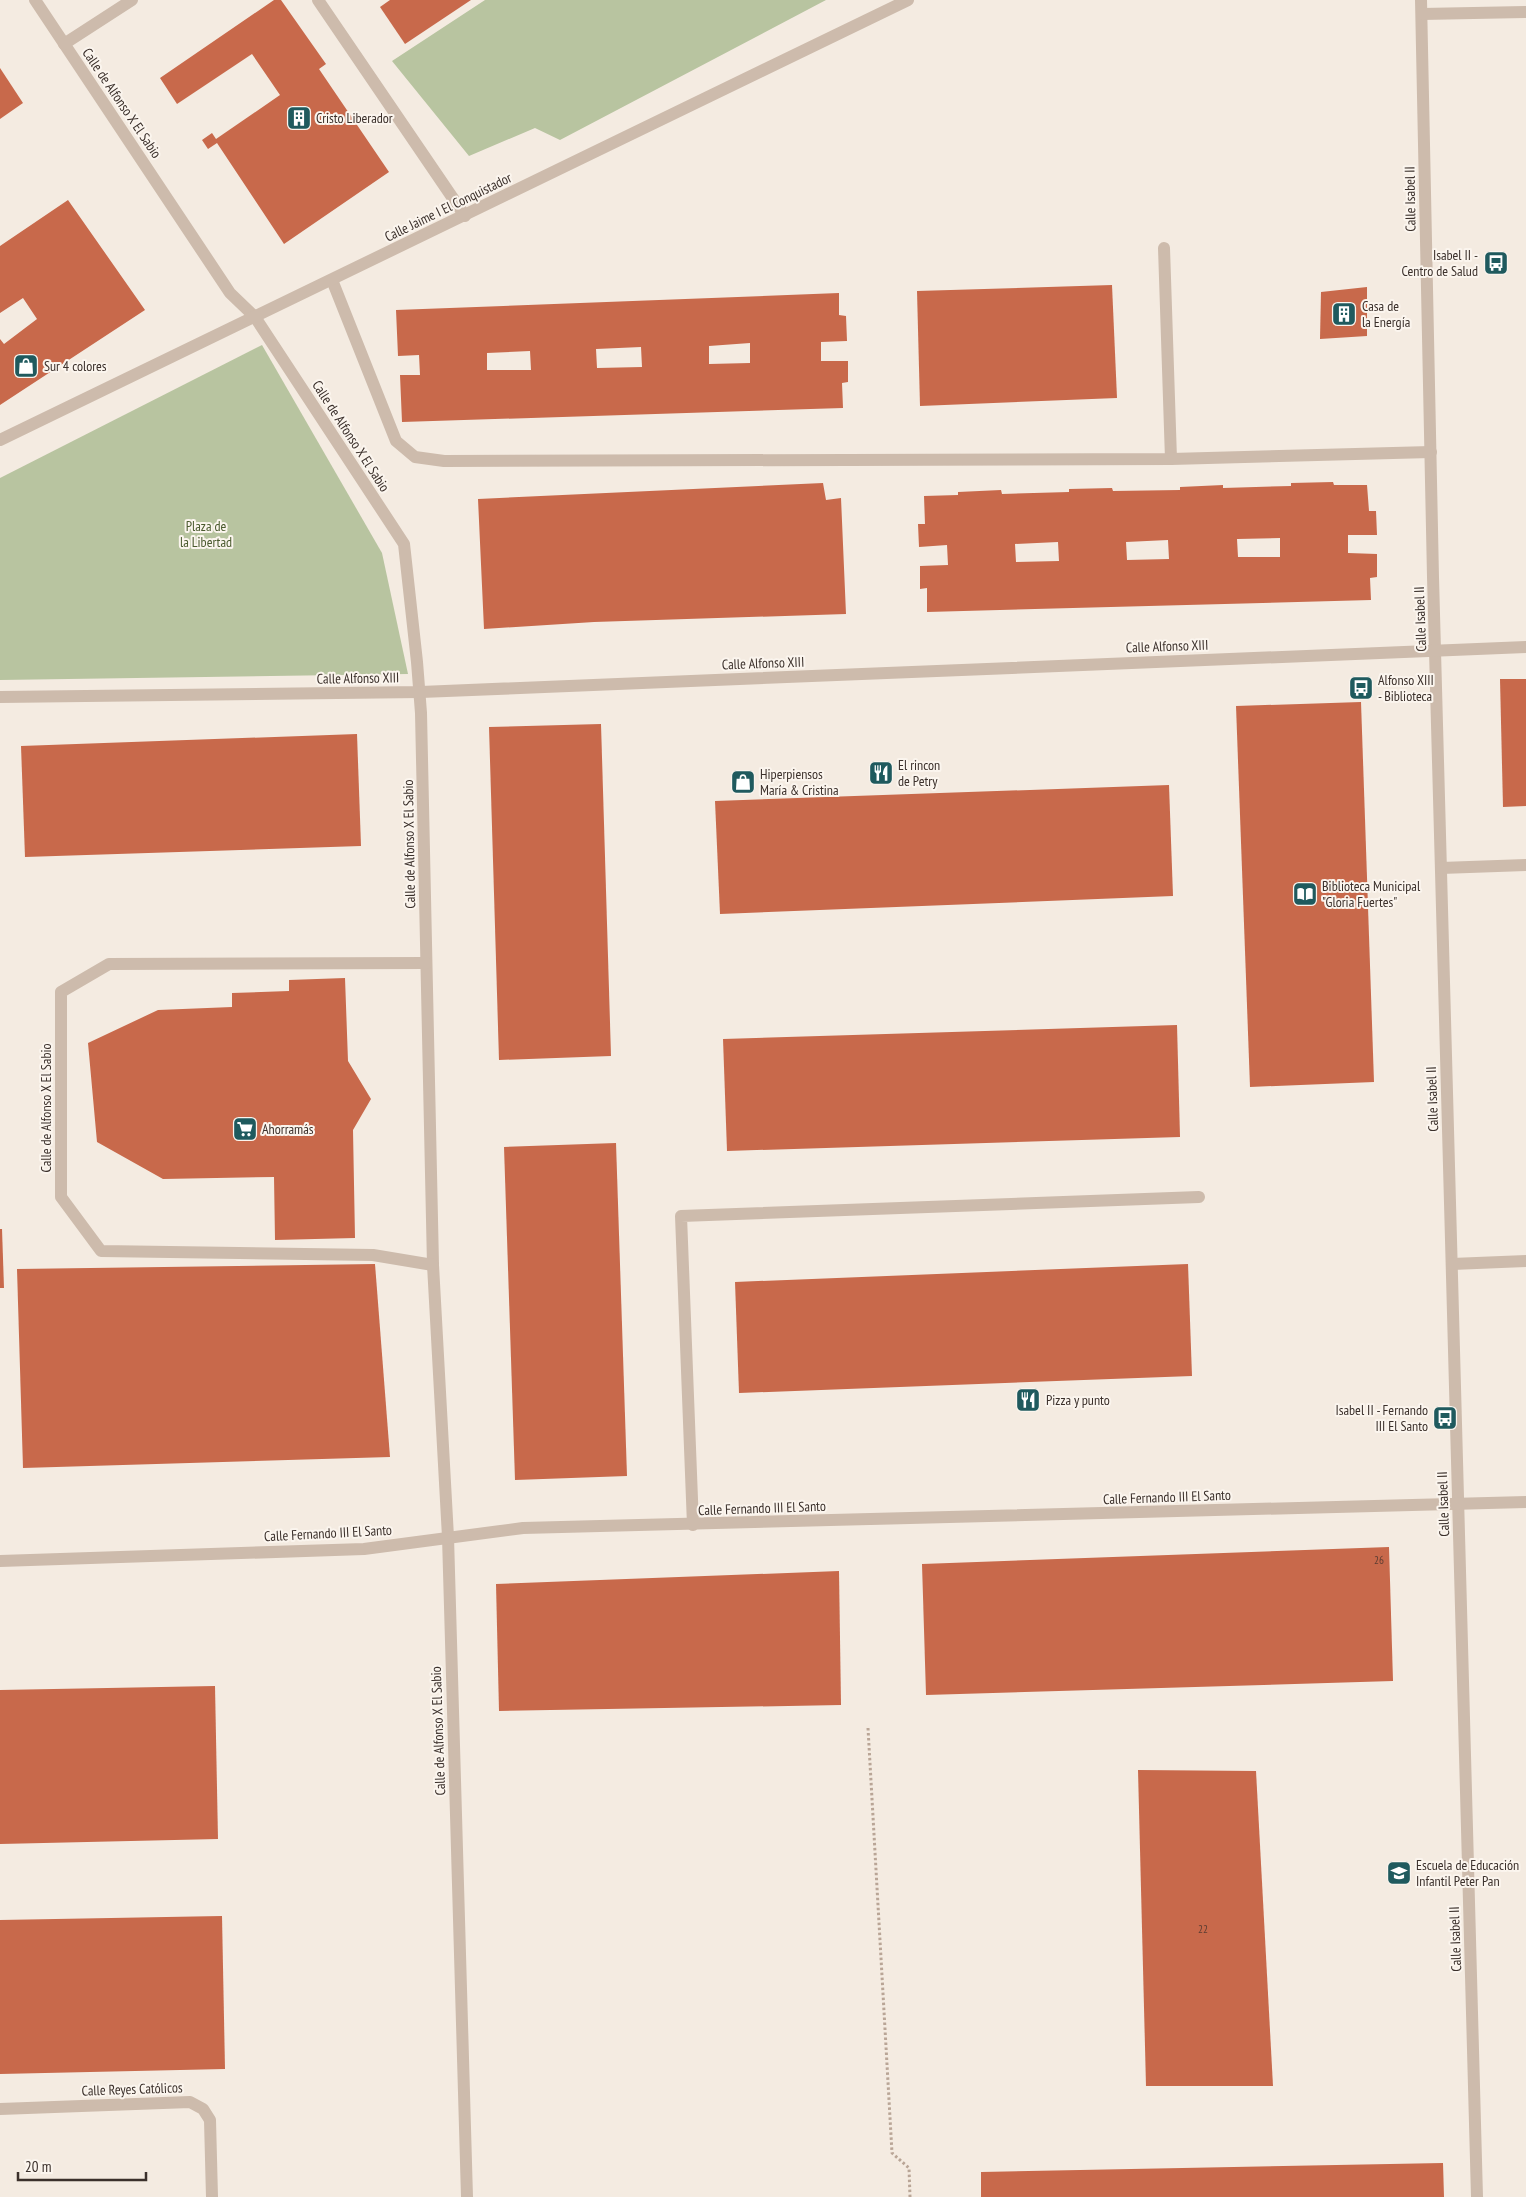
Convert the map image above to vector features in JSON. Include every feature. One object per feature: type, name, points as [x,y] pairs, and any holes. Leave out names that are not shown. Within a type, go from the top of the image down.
[{"type":"street","name":"Calle de Alfonso X El Sabio","points":[[35,0],[230,293],[254,317],[404,544],[420,692],[433,1265],[448,1537],[467,2197]]},
{"type":"street","points":[[64,44],[132,0]]},
{"type":"street","points":[[318,0],[465,216]]},
{"type":"street","name":"Calle Jaime I El Conquistador","points":[[0,440],[908,0]]},
{"type":"street","name":"Calle Isabel II","points":[[1420,0],[1422,14],[1441,868],[1477,2197]]},
{"type":"street","points":[[1422,14],[1525,12]]},
{"type":"street","points":[[1164,248],[1171,459]]},
{"type":"street","points":[[332,280],[396,441],[415,457],[444,461],[1171,459],[1431,452]]},
{"type":"street","name":"Calle Alfonso XIII","points":[[0,697],[420,692],[1526,647]]},
{"type":"street","points":[[1441,868],[1526,865]]},
{"type":"street","name":"Calle de Alfonso X El Sabio","points":[[426,963],[108,964],[61,992],[61,1197],[102,1251],[373,1255],[433,1265]]},
{"type":"street","points":[[692,1525],[681,1216],[1199,1197]]},
{"type":"street","points":[[1452,1264],[1526,1261]]},
{"type":"street","name":"Calle Fernando III El Santo","points":[[0,1561],[364,1549],[523,1528],[1526,1502]]},
{"type":"street","name":"Calle Reyes Católicos","points":[[0,2109],[190,2102],[203,2109],[210,2120],[212,2197]]},
{"type":"path","points":[[868,1728],[892,2153],[909,2168],[910,2197]]},
{"type":"green space","points":[[485,0],[826,0],[560,140],[535,128],[469,156],[392,61]]},
{"type":"green space","name":"Plaza de la Libertad","points":[[262,345],[382,553],[408,674],[0,680],[0,478]]},
{"type":"building","name":"Cristo Liberador","points":[[274,0],[281,0],[326,64],[319,69],[389,172],[284,244],[217,143],[208,149],[202,140],[212,133],[216,139],[280,95],[252,54],[177,104],[160,78]]},
{"type":"building","points":[[390,0],[471,0],[405,44],[380,7]]},
{"type":"building","points":[[0,68],[23,103],[0,119]]},
{"type":"building","points":[[68,200],[145,310],[0,405],[0,339],[4,344],[37,319],[23,298],[0,313],[0,246]]},
{"type":"building","points":[[1112,285],[1117,398],[920,406],[917,291]]},
{"type":"building","name":"Casa de la Energía","points":[[1367,287],[1367,336],[1320,339],[1321,292]]},
{"type":"building","points":[[839,293],[839,315],[846,316],[847,341],[821,342],[821,361],[848,361],[848,382],[842,383],[843,408],[402,422],[400,375],[420,375],[419,355],[398,356],[396,310]],"holes":[[[750,343],[750,363],[709,364],[709,346]],[[641,347],[642,367],[597,368],[596,349]],[[530,351],[531,370],[487,370],[487,353]]]},
{"type":"building","points":[[1333,482],[1334,485],[1367,485],[1369,511],[1376,511],[1377,535],[1348,535],[1348,553],[1377,554],[1377,577],[1370,578],[1371,600],[927,612],[927,588],[920,589],[920,566],[948,565],[947,545],[919,547],[918,524],[925,524],[924,496],[958,495],[958,492],[1001,490],[1002,494],[1069,492],[1069,489],[1112,488],[1113,491],[1180,490],[1180,487],[1223,485],[1223,488],[1291,486],[1291,483]],"holes":[[[1280,538],[1280,557],[1238,557],[1237,539]],[[1168,540],[1169,559],[1127,560],[1126,542]],[[1058,542],[1059,561],[1016,562],[1015,544]]]},
{"type":"building","points":[[823,483],[826,500],[841,498],[846,614],[594,622],[484,629],[478,499]]},
{"type":"building","points":[[1500,679],[1526,679],[1526,806],[1503,807]]},
{"type":"building","name":"Biblioteca Municipal \"Gloria Fuertes\"","points":[[1361,702],[1374,1082],[1250,1087],[1236,706]]},
{"type":"building","points":[[601,724],[611,1056],[499,1060],[489,727]]},
{"type":"building","points":[[357,734],[361,846],[25,857],[21,746]]},
{"type":"building","points":[[1169,785],[1173,896],[720,914],[715,801]]},
{"type":"building","points":[[345,978],[348,1061],[371,1099],[353,1130],[355,1238],[275,1240],[274,1177],[163,1179],[97,1142],[88,1043],[158,1010],[232,1007],[232,993],[289,991],[289,980]]},
{"type":"building","points":[[1177,1025],[1180,1137],[727,1151],[723,1039]]},
{"type":"building","points":[[616,1143],[627,1476],[515,1480],[504,1147]]},
{"type":"building","points":[[0,1229],[2,1229],[4,1288],[0,1288]]},
{"type":"building","points":[[375,1264],[390,1457],[23,1468],[17,1269]]},
{"type":"building","points":[[1188,1264],[1192,1376],[739,1393],[735,1282]]},
{"type":"building","points":[[1389,1547],[1393,1681],[926,1695],[922,1564]]},
{"type":"building","points":[[839,1571],[841,1705],[499,1711],[496,1584]]},
{"type":"building","points":[[215,1686],[218,1839],[0,1844],[0,1690]]},
{"type":"building","points":[[1138,1770],[1256,1771],[1273,2086],[1146,2086]]},
{"type":"building","points":[[222,1916],[225,2069],[0,2074],[0,1920]]},
{"type":"building","points":[[1443,2163],[1444,2197],[981,2197],[981,2172]]},
{"type":"place","name":"Cristo Liberador","points":[[299,118]]},
{"type":"place","name":"Isabel II - Centro de Salud","points":[[1496,263]]},
{"type":"place","name":"Casa de la Energía","points":[[1344,314]]},
{"type":"place","name":"Sur 4 colores","points":[[26,366]]},
{"type":"place","name":"Alfonso XIII - Biblioteca","points":[[1361,688]]},
{"type":"place","name":"El rincon de Petry","points":[[881,773]]},
{"type":"place","name":"Hiperpiensos María & Cristina","points":[[743,782]]},
{"type":"place","name":"Biblioteca Municipal \"Gloria Fuertes\"","points":[[1305,894]]},
{"type":"place","name":"Ahorramás","points":[[245,1129]]},
{"type":"place","name":"Pizza y punto","points":[[1028,1400]]},
{"type":"place","name":"Isabel II - Fernando III El Santo","points":[[1445,1418]]},
{"type":"place","name":"Escuela de Educación Infantil Peter Pan","points":[[1399,1873]]}]
